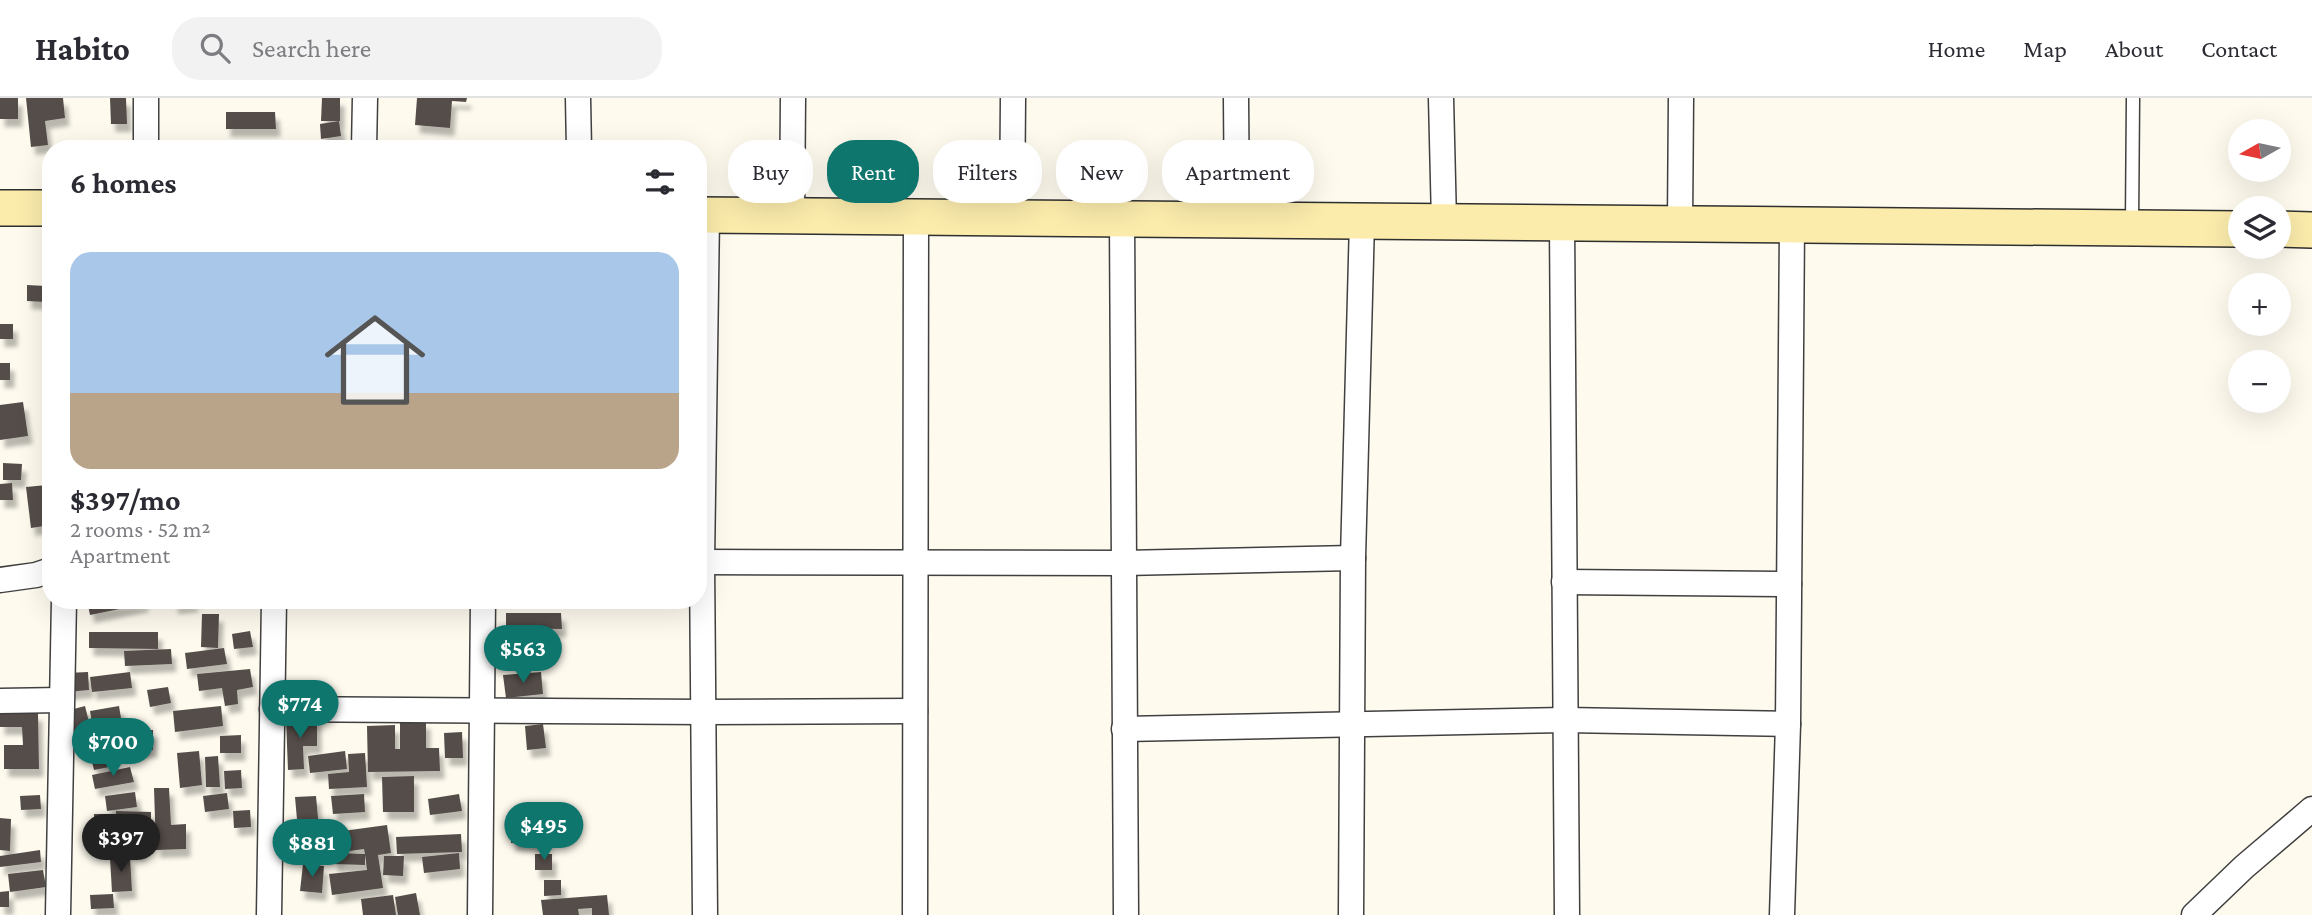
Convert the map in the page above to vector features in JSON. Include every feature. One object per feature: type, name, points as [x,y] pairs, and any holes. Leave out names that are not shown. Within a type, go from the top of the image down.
[{"type":"street","points":[[146,98],[146,140]]},
{"type":"street","points":[[364,140],[365,98]]},
{"type":"street","points":[[579,98],[579,140]]},
{"type":"street","points":[[792,216],[793,98]]},
{"type":"street","points":[[1012,218],[1013,98]]},
{"type":"street","points":[[1237,98],[1237,220]]},
{"type":"street","points":[[1441,98],[1444,222]]},
{"type":"street","points":[[1680,224],[1681,98]]},
{"type":"street","points":[[0,208],[42,208]]},
{"type":"street","points":[[707,215],[2228,229]]},
{"type":"street","points":[[915,915],[916,217]]},
{"type":"street","points":[[1122,219],[1126,915]]},
{"type":"street","points":[[1350,915],[1353,558],[1362,221]]},
{"type":"street","points":[[1562,223],[1567,915]]},
{"type":"street","points":[[1782,915],[1788,724],[1792,225]]},
{"type":"street","points":[[2291,229],[2312,230]]},
{"type":"street","points":[[707,562],[1124,563],[1353,558]]},
{"type":"street","points":[[0,580],[42,573]]},
{"type":"street","points":[[1564,582],[1789,584]]},
{"type":"street","points":[[58,915],[64,609]]},
{"type":"street","points":[[270,915],[274,609]]},
{"type":"street","points":[[480,915],[483,609]]},
{"type":"street","points":[[703,609],[705,915]]},
{"type":"street","points":[[0,701],[61,700]]},
{"type":"street","points":[[272,709],[915,711]]},
{"type":"street","points":[[1124,729],[1565,720],[1788,724]]},
{"type":"street","points":[[2194,915],[2244,867],[2312,809]]},
{"type":"lane","points":[[2132,228],[2133,98]]},
{"type":"building","points":[[0,98],[18,98],[18,119],[0,119]]},
{"type":"building","points":[[26,98],[63,98],[65,118],[45,121],[47,140],[42,140],[42,146],[31,147]]},
{"type":"building","points":[[110,98],[126,98],[127,124],[111,124]]},
{"type":"building","points":[[322,98],[340,98],[340,121],[321,121]]},
{"type":"building","points":[[417,98],[467,98],[466,102],[452,101],[450,128],[415,125]]},
{"type":"building","points":[[226,112],[275,112],[276,129],[226,129]]},
{"type":"building","points":[[339,121],[341,136],[321,139],[320,124]]},
{"type":"building","points":[[27,285],[42,286],[42,302],[27,301]]},
{"type":"building","points":[[0,324],[13,324],[13,339],[0,339]]},
{"type":"building","points":[[0,363],[10,363],[10,380],[0,380]]},
{"type":"building","points":[[23,402],[28,436],[0,440],[0,405]]},
{"type":"building","points":[[3,463],[22,464],[21,480],[3,480]]},
{"type":"building","points":[[12,483],[13,500],[0,500],[0,484]]},
{"type":"building","points":[[42,485],[42,526],[31,528],[26,487]]},
{"type":"building","points":[[89,609],[119,609],[90,615]]},
{"type":"building","points":[[506,613],[561,613],[562,629],[506,628]]},
{"type":"building","points":[[202,614],[219,614],[218,648],[201,647]]},
{"type":"building","points":[[250,631],[253,647],[234,649],[232,634]]},
{"type":"building","points":[[89,632],[158,632],[158,649],[89,648]]},
{"type":"building","points":[[224,648],[227,664],[187,669],[185,653]]},
{"type":"building","points":[[171,649],[172,664],[125,666],[124,651]]},
{"type":"building","points":[[250,669],[253,687],[237,690],[238,704],[225,706],[222,688],[199,691],[197,674]]},
{"type":"building","points":[[88,672],[89,690],[67,692],[66,673]]},
{"type":"building","points":[[130,672],[132,688],[92,692],[90,677]]},
{"type":"building","points":[[541,672],[543,694],[506,698],[503,675]]},
{"type":"building","points":[[168,687],[171,703],[150,707],[147,690]]},
{"type":"building","points":[[85,706],[90,726],[75,730],[70,710]]},
{"type":"building","points":[[119,706],[122,724],[93,729],[90,711]]},
{"type":"building","points":[[221,706],[223,726],[175,732],[173,711]]},
{"type":"building","points":[[0,713],[38,713],[39,769],[4,769],[4,745],[23,745],[22,727],[0,727]]},
{"type":"building","points":[[317,717],[317,746],[303,746],[304,769],[288,770],[286,719]]},
{"type":"building","points":[[426,721],[426,748],[439,748],[440,771],[368,772],[367,726],[395,725],[395,749],[400,749],[400,722]]},
{"type":"building","points":[[543,724],[546,748],[527,750],[525,726]]},
{"type":"building","points":[[112,730],[153,730],[153,750],[113,751]]},
{"type":"building","points":[[462,732],[463,758],[445,758],[444,733]]},
{"type":"building","points":[[108,735],[114,766],[94,770],[87,740]]},
{"type":"building","points":[[241,735],[241,753],[220,753],[220,736]]},
{"type":"building","points":[[199,751],[202,785],[180,788],[177,753]]},
{"type":"building","points":[[345,751],[347,769],[310,773],[308,756]]},
{"type":"building","points":[[365,753],[367,787],[329,789],[328,774],[349,772],[348,754]]},
{"type":"building","points":[[218,756],[220,787],[206,787],[205,757]]},
{"type":"building","points":[[130,767],[134,782],[95,789],[92,775]]},
{"type":"building","points":[[241,770],[242,788],[225,789],[224,771]]},
{"type":"building","points":[[414,776],[414,812],[383,812],[382,777]]},
{"type":"building","points":[[154,788],[169,788],[171,825],[186,824],[186,849],[156,850]]},
{"type":"building","points":[[135,792],[137,807],[107,811],[105,796]]},
{"type":"building","points":[[227,793],[229,809],[205,812],[203,796]]},
{"type":"building","points":[[364,794],[365,812],[333,814],[331,796]]},
{"type":"building","points":[[459,794],[462,811],[430,815],[428,799]]},
{"type":"building","points":[[40,795],[41,809],[21,810],[20,796]]},
{"type":"building","points":[[316,796],[319,829],[298,831],[295,797]]},
{"type":"building","points":[[250,810],[251,827],[234,828],[233,811]]},
{"type":"building","points":[[116,811],[151,812],[151,828],[116,827]]},
{"type":"building","points":[[94,814],[111,814],[111,831],[94,831]]},
{"type":"building","points":[[0,818],[11,819],[10,851],[0,850]]},
{"type":"building","points":[[387,825],[391,853],[378,855],[383,888],[332,895],[329,874],[367,870],[365,855],[365,865],[333,864],[328,833]],"holes":[[[364,849],[365,854],[333,853]]]},
{"type":"building","points":[[511,826],[539,827],[538,844],[511,843]]},
{"type":"building","points":[[114,832],[144,837],[141,852],[112,847]]},
{"type":"building","points":[[461,834],[462,852],[397,854],[396,837]]},
{"type":"building","points":[[40,850],[41,862],[0,867],[0,856]]},
{"type":"building","points":[[459,853],[460,869],[424,873],[422,857]]},
{"type":"building","points":[[535,854],[552,854],[552,870],[535,870]]},
{"type":"building","points":[[384,856],[404,856],[403,876],[383,875]]},
{"type":"building","points":[[130,857],[132,891],[112,892],[110,858]]},
{"type":"building","points":[[303,864],[324,866],[322,893],[300,891]]},
{"type":"building","points":[[43,870],[46,887],[10,892],[8,874]]},
{"type":"building","points":[[544,880],[561,880],[561,895],[544,896]]},
{"type":"building","points":[[9,891],[9,907],[0,907],[0,892]]},
{"type":"building","points":[[416,893],[420,915],[398,915],[395,897]]},
{"type":"building","points":[[113,894],[114,908],[91,909],[90,895]]},
{"type":"building","points":[[393,895],[396,915],[363,915],[361,899]]},
{"type":"building","points":[[607,895],[609,915],[592,915],[592,908],[578,909],[579,915],[543,915],[541,900]]}]
